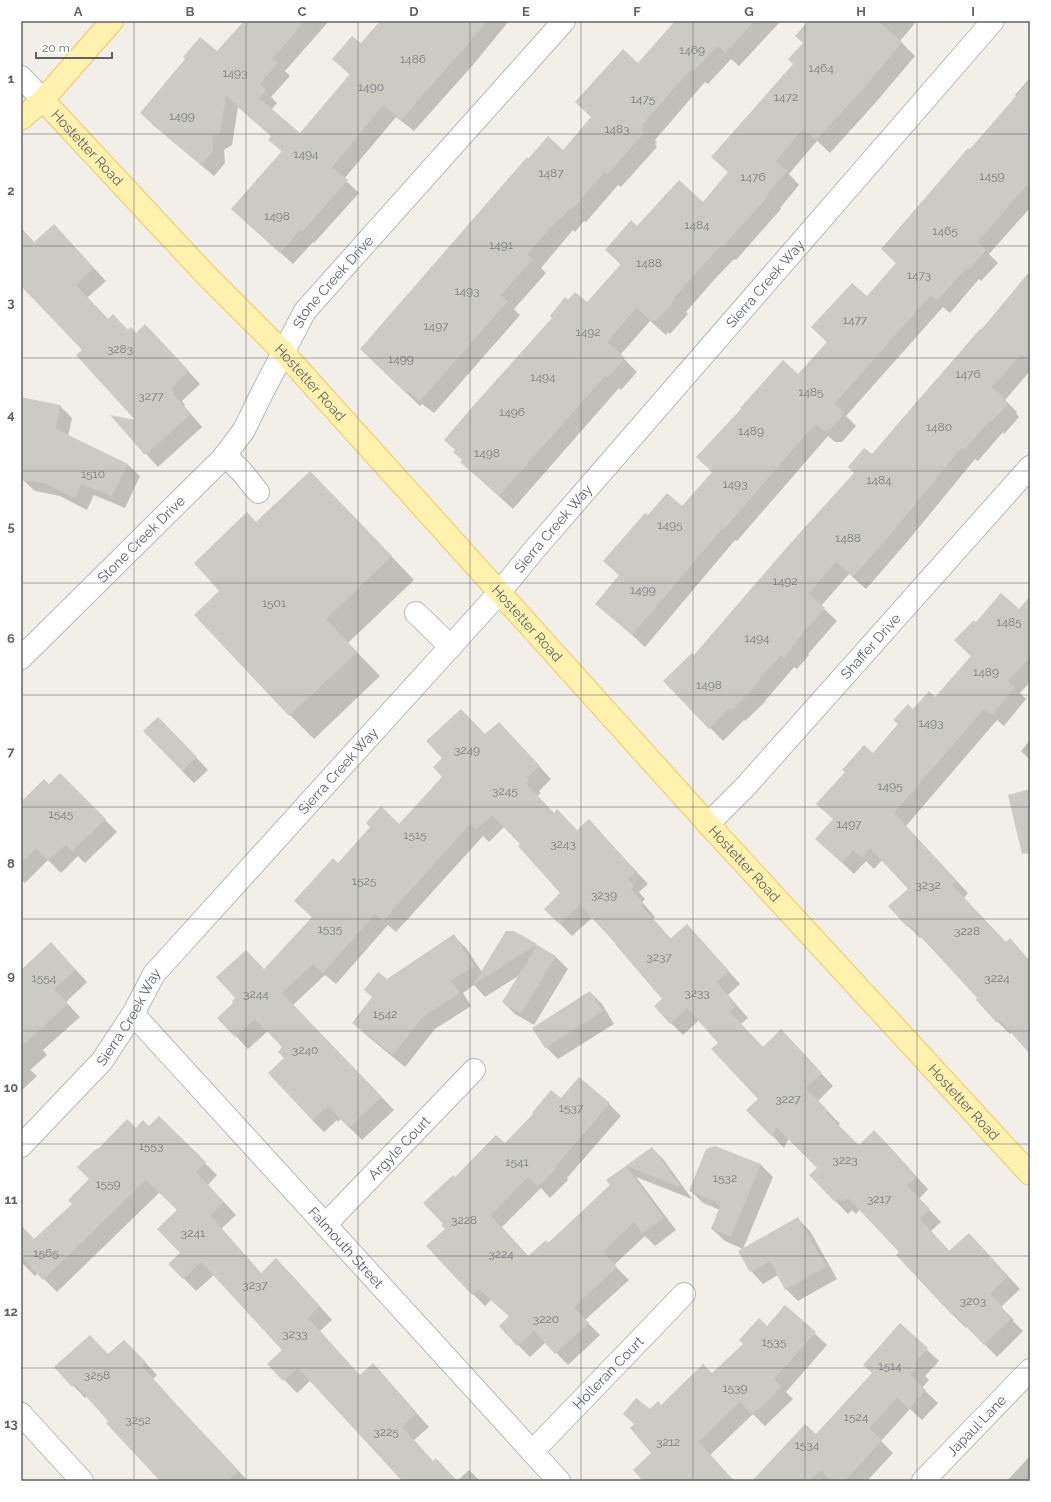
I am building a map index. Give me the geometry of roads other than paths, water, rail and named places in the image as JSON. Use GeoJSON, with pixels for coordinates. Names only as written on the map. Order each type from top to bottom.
{"type":"FeatureCollection","features":[{"type":"Feature","properties":{"kind":"main road"},"geometry":{"type":"LineString","coordinates":[[21,119],[43,100],[112,21]]}},
{"type":"Feature","properties":{"kind":"main road","name":"Hostetter Road"},"geometry":{"type":"LineString","coordinates":[[43,100],[206,275],[283,352],[708,824],[1030,1174]]}},
{"type":"Feature","properties":{"kind":"street","name":"Stone Creek Drive"},"geometry":{"type":"LineString","coordinates":[[21,658],[226,455],[244,430],[305,311],[564,21]]}},
{"type":"Feature","properties":{"kind":"street","name":"Sierra Creek Way"},"geometry":{"type":"LineString","coordinates":[[21,1146],[102,1061],[132,1014],[154,974],[499,593],[534,550],[994,21]]}},
{"type":"Feature","properties":{"kind":"street","name":"Hostetter Road"},"geometry":{"type":"LineString","coordinates":[[21,77],[43,100]]}},
{"type":"Feature","properties":{"kind":"street"},"geometry":{"type":"LineString","coordinates":[[226,455],[258,492]]}},
{"type":"Feature","properties":{"kind":"street","name":"Shaffer Drive"},"geometry":{"type":"LineString","coordinates":[[708,824],[746,786],[1030,467]]}},
{"type":"Feature","properties":{"kind":"street"},"geometry":{"type":"LineString","coordinates":[[416,613],[451,647]]}},
{"type":"Feature","properties":{"kind":"street","name":"Falmouth Street"},"geometry":{"type":"LineString","coordinates":[[132,1014],[559,1481]]}},
{"type":"Feature","properties":{"kind":"street","name":"Argyle Court"},"geometry":{"type":"LineString","coordinates":[[325,1225],[474,1070]]}},
{"type":"Feature","properties":{"kind":"street","name":"Holleran Court"},"geometry":{"type":"LineString","coordinates":[[532,1452],[684,1294]]}},
{"type":"Feature","properties":{"kind":"street","name":"Japaul Lane"},"geometry":{"type":"LineString","coordinates":[[923,1481],[1030,1370]]}},
{"type":"Feature","properties":{"kind":"street"},"geometry":{"type":"LineString","coordinates":[[21,1414],[82,1481]]}}]}
